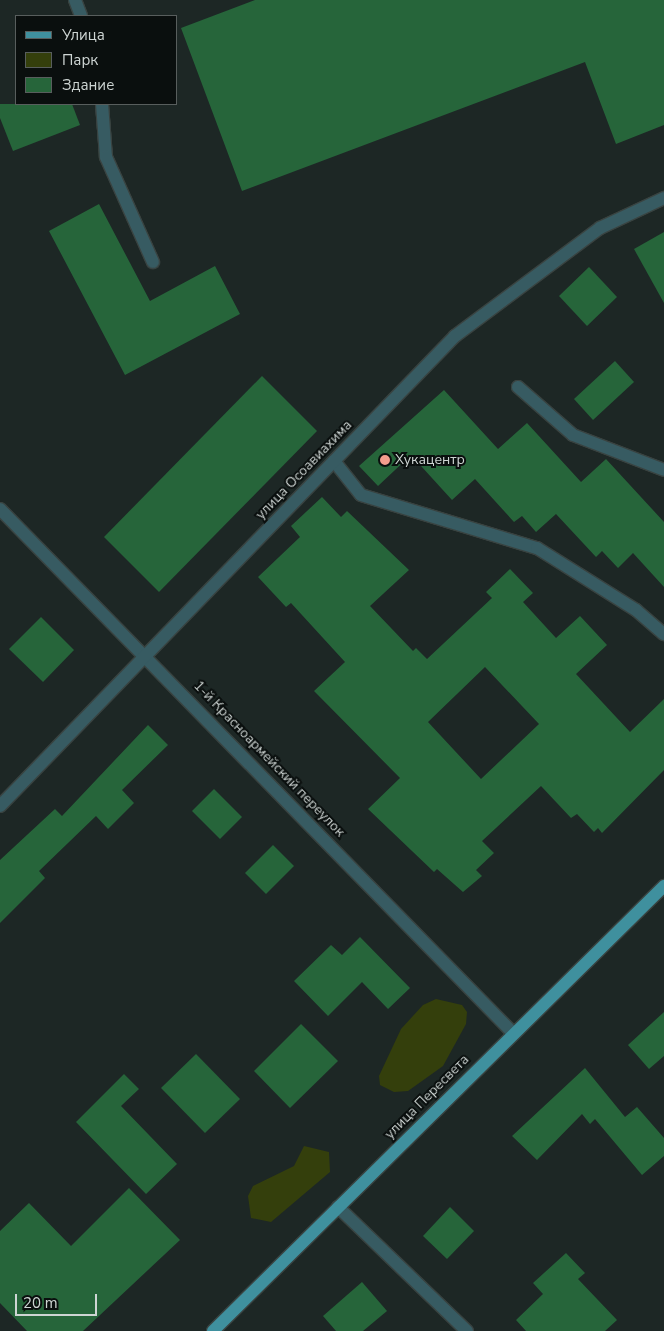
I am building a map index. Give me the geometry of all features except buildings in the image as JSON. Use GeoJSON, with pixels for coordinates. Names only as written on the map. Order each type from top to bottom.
{"type":"FeatureCollection","features":[{"type":"Feature","properties":{"kind":"main road","name":"улица Пересвета"},"geometry":{"type":"LineString","coordinates":[[213,1331],[664,886]]}},
{"type":"Feature","properties":{"kind":"street"},"geometry":{"type":"LineString","coordinates":[[75,0],[81,15]]}},
{"type":"Feature","properties":{"kind":"street"},"geometry":{"type":"LineString","coordinates":[[102,105],[106,158],[153,262]]}},
{"type":"Feature","properties":{"kind":"street","name":"улица Осоавиахима"},"geometry":{"type":"LineString","coordinates":[[0,806],[455,336],[600,228],[664,198]]}},
{"type":"Feature","properties":{"kind":"street"},"geometry":{"type":"LineString","coordinates":[[518,387],[574,435],[664,470]]}},
{"type":"Feature","properties":{"kind":"street"},"geometry":{"type":"LineString","coordinates":[[334,461],[361,495],[537,548],[636,610],[664,634]]}},
{"type":"Feature","properties":{"kind":"street","name":"1-й Красноармейский переулок"},"geometry":{"type":"LineString","coordinates":[[0,509],[146,654],[513,1034]]}},
{"type":"Feature","properties":{"kind":"street"},"geometry":{"type":"LineString","coordinates":[[338,1207],[467,1331]]}},
{"type":"Feature","properties":{"kind":"green space"},"geometry":{"type":"Polygon","coordinates":[[[436,999],[462,1005],[467,1012],[466,1024],[443,1066],[408,1091],[394,1092],[380,1085],[379,1076],[401,1029],[423,1005],[436,999]]]}},
{"type":"Feature","properties":{"kind":"green space"},"geometry":{"type":"Polygon","coordinates":[[[304,1146],[329,1152],[330,1172],[271,1222],[251,1218],[248,1196],[253,1186],[294,1166],[304,1146]]]}},
{"type":"Feature","properties":{"kind":"place","name":"Хукацентр"},"geometry":{"type":"Point","coordinates":[385,460]}}]}
